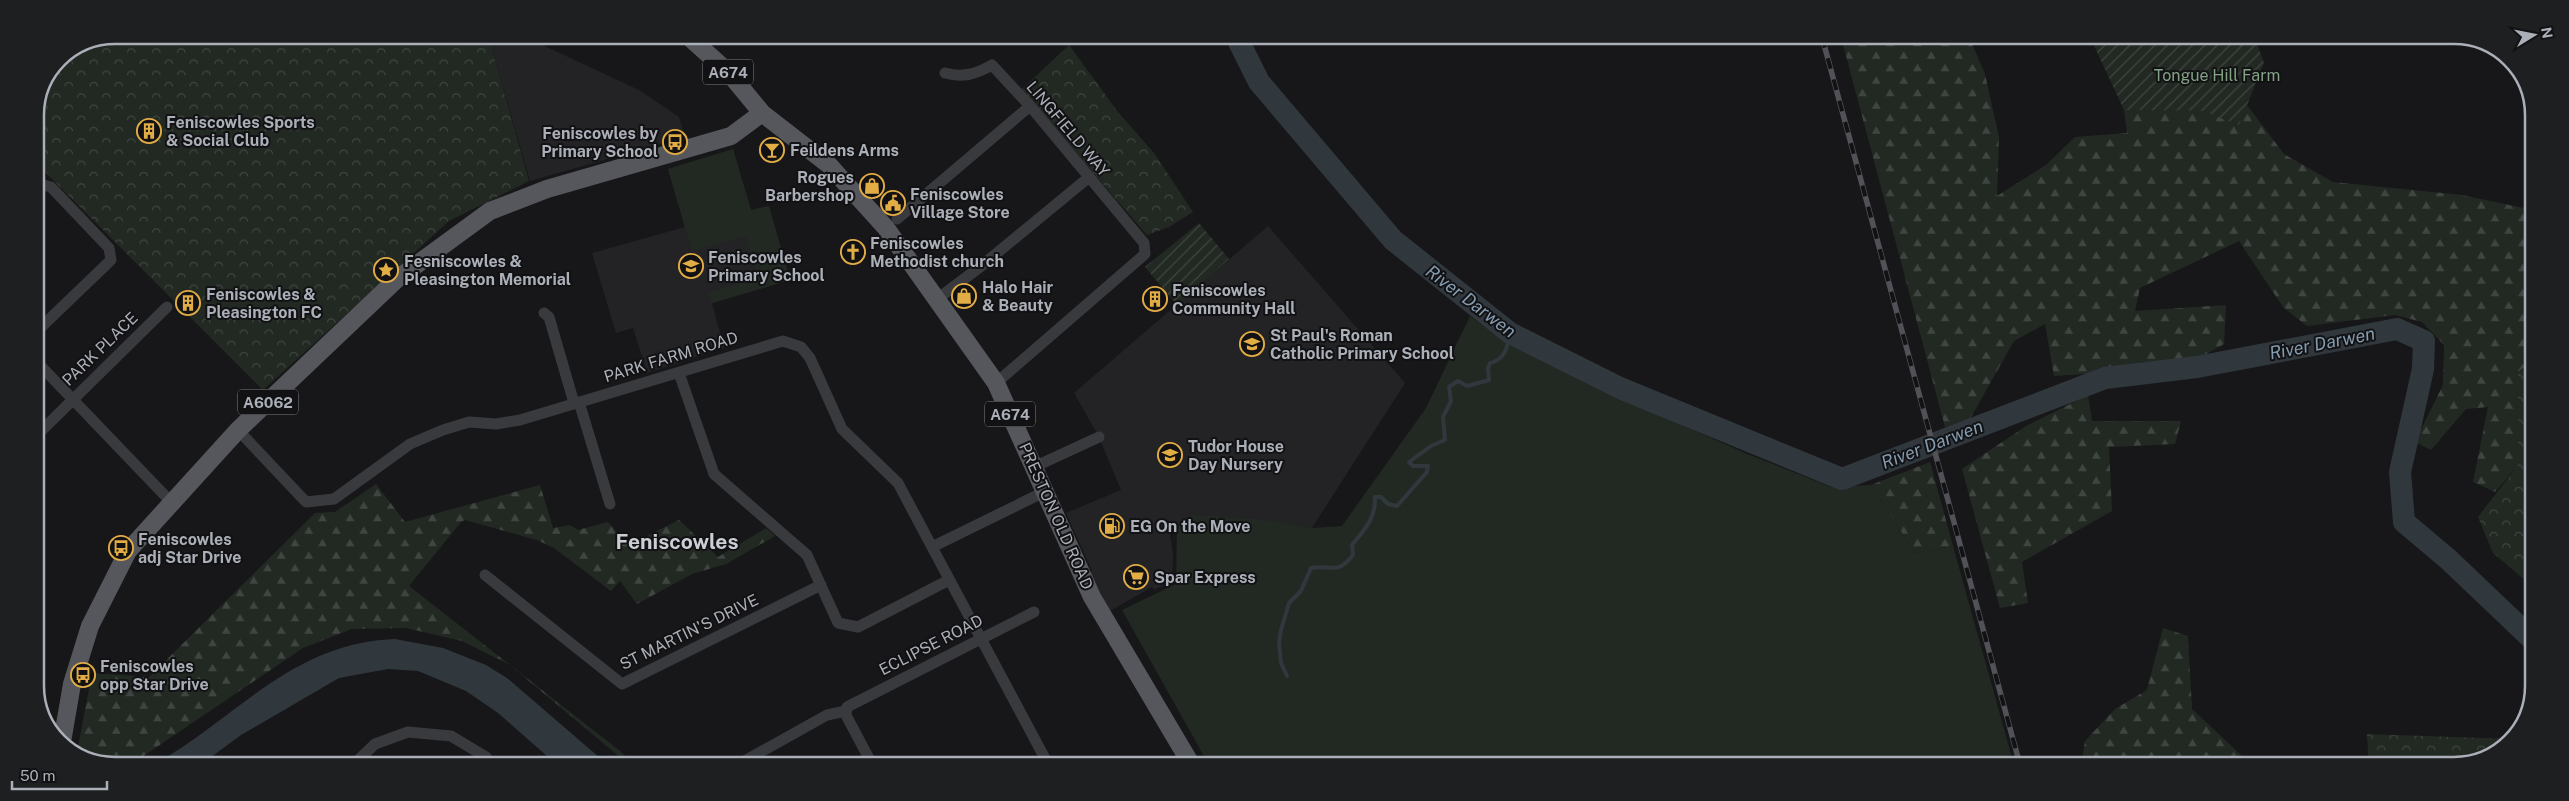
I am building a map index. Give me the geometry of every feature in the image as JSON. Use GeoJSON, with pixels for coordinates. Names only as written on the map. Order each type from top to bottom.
{"type":"FeatureCollection","features":[{"type":"Feature","properties":{"kind":"main road","name":"PRESTON OLD ROAD"},"geometry":{"type":"LineString","coordinates":[[697,44],[729,73],[762,113],[829,165],[886,228],[996,383],[1092,597],[1187,757]]}},
{"type":"Feature","properties":{"kind":"main road","name":"A6062"},"geometry":{"type":"LineString","coordinates":[[63,735],[72,684],[90,626],[128,551],[238,430],[397,280],[490,211],[546,189],[731,136],[762,113]]}},
{"type":"Feature","properties":{"kind":"street","name":"LINGFIELD WAY"},"geometry":{"type":"LineString","coordinates":[[946,73],[957,76],[971,74],[992,65],[1030,106],[1144,243],[1145,254],[996,383]]}},
{"type":"Feature","properties":{"kind":"street"},"geometry":{"type":"LineString","coordinates":[[897,219],[1030,106]]}},
{"type":"Feature","properties":{"kind":"street"},"geometry":{"type":"LineString","coordinates":[[936,300],[980,267],[1088,178]]}},
{"type":"Feature","properties":{"kind":"street"},"geometry":{"type":"LineString","coordinates":[[44,185],[51,187],[109,248],[111,260],[44,324]]}},
{"type":"Feature","properties":{"kind":"street","name":"PARK PLACE"},"geometry":{"type":"LineString","coordinates":[[44,428],[167,307]]}},
{"type":"Feature","properties":{"kind":"street"},"geometry":{"type":"LineString","coordinates":[[544,313],[549,317],[610,504]]}},
{"type":"Feature","properties":{"kind":"street","name":"PARK FARM ROAD"},"geometry":{"type":"LineString","coordinates":[[238,430],[306,502],[334,498],[410,444],[443,430],[469,422],[496,424],[520,420],[783,341],[801,347],[810,358],[842,429],[898,483],[1044,757]]}},
{"type":"Feature","properties":{"kind":"street"},"geometry":{"type":"LineString","coordinates":[[44,369],[172,503]]}},
{"type":"Feature","properties":{"kind":"street"},"geometry":{"type":"LineString","coordinates":[[679,373],[714,474],[808,555],[838,623],[858,627],[949,580]]}},
{"type":"Feature","properties":{"kind":"street"},"geometry":{"type":"LineString","coordinates":[[1034,467],[1099,437]]}},
{"type":"Feature","properties":{"kind":"street"},"geometry":{"type":"LineString","coordinates":[[932,547],[1044,492]]}},
{"type":"Feature","properties":{"kind":"street","name":"ST MARTIN'S DRIVE"},"geometry":{"type":"LineString","coordinates":[[485,575],[622,684],[820,585]]}},
{"type":"Feature","properties":{"kind":"street","name":"ECLIPSE ROAD"},"geometry":{"type":"LineString","coordinates":[[752,757],[827,715],[846,711],[851,704],[1034,612]]}},
{"type":"Feature","properties":{"kind":"street"},"geometry":{"type":"LineString","coordinates":[[846,711],[869,757]]}},
{"type":"Feature","properties":{"kind":"street"},"geometry":{"type":"LineString","coordinates":[[361,757],[375,744],[408,732],[451,736],[486,757]]}},
{"type":"Feature","properties":{"kind":"shaded area"},"geometry":{"type":"Polygon","coordinates":[[[491,44],[540,44],[639,90],[679,117],[685,137],[530,181],[491,44]]]}},
{"type":"Feature","properties":{"kind":"shaded area","name":"Feniscowles Primary School"},"geometry":{"type":"Polygon","coordinates":[[[733,149],[751,210],[769,206],[790,280],[712,303],[724,348],[647,373],[633,328],[616,333],[592,253],[685,227],[668,169],[733,149]]]}},
{"type":"Feature","properties":{"kind":"shaded area","name":"St Paul's Roman Catholic Primary School"},"geometry":{"type":"Polygon","coordinates":[[[1268,226],[1405,383],[1312,528],[1192,515],[1170,535],[1173,554],[1172,581],[1154,590],[1152,587],[1108,612],[1087,575],[1092,571],[1066,513],[1121,490],[1098,435],[1074,393],[1268,226]]]}},
{"type":"Feature","properties":{"kind":"shaded area"},"geometry":{"type":"Polygon","coordinates":[[[395,639],[443,648],[486,665],[507,678],[599,757],[548,757],[498,713],[466,691],[418,671],[388,669],[339,678],[241,735],[211,757],[166,757],[268,685],[296,668],[326,653],[359,644],[395,639]]]}},
{"type":"Feature","properties":{"kind":"green space"},"geometry":{"type":"Polygon","coordinates":[[[115,44],[491,44],[529,181],[449,221],[263,390],[44,171],[45,101],[56,75],[75,56],[88,49],[101,45],[115,44]]]}},
{"type":"Feature","properties":{"kind":"green space"},"geometry":{"type":"Polygon","coordinates":[[[1843,44],[1972,44],[1985,74],[1999,137],[1997,196],[2046,165],[2075,137],[2127,133],[2124,110],[2203,111],[2239,125],[2247,105],[2284,154],[2333,182],[2462,195],[2525,208],[2525,367],[2518,372],[2518,465],[2495,492],[2473,482],[2488,407],[2466,409],[2431,450],[2415,442],[2443,385],[2444,345],[2422,322],[2395,315],[2307,326],[2283,307],[2239,241],[2140,288],[2135,311],[2226,305],[2224,344],[2190,363],[2144,362],[2085,374],[2054,376],[2045,324],[2014,341],[1966,426],[1945,427],[1843,44]]]}},
{"type":"Feature","properties":{"kind":"green space","name":"Tongue Hill Farm"},"geometry":{"type":"Polygon","coordinates":[[[2093,44],[2257,44],[2264,63],[2239,125],[2202,111],[2124,110],[2093,44]]]}},
{"type":"Feature","properties":{"kind":"green space"},"geometry":{"type":"Polygon","coordinates":[[[1069,45],[1118,112],[1154,153],[1193,212],[1169,227],[1147,235],[1021,90],[1069,45]]]}},
{"type":"Feature","properties":{"kind":"green space"},"geometry":{"type":"Polygon","coordinates":[[[733,149],[751,210],[769,206],[790,280],[712,303],[709,293],[758,277],[746,236],[692,251],[668,169],[733,149]]]}},
{"type":"Feature","properties":{"kind":"green space"},"geometry":{"type":"Polygon","coordinates":[[[1199,223],[1229,259],[1177,305],[1145,267],[1199,223]]]}},
{"type":"Feature","properties":{"kind":"green space"},"geometry":{"type":"Polygon","coordinates":[[[1470,316],[1493,333],[1598,388],[1745,453],[1831,487],[1871,485],[1915,553],[1953,546],[2012,757],[1205,757],[1122,610],[1176,584],[1177,528],[1192,515],[1258,519],[1312,528],[1342,526],[1426,408],[1470,316]]]}},
{"type":"Feature","properties":{"kind":"green space"},"geometry":{"type":"Polygon","coordinates":[[[2525,367],[2525,580],[2493,553],[2478,517],[2518,465],[2518,372],[2525,367]]]}},
{"type":"Feature","properties":{"kind":"green space"},"geometry":{"type":"Polygon","coordinates":[[[2088,395],[2092,421],[2181,421],[2175,444],[2109,447],[2112,511],[2022,562],[2028,603],[2000,608],[1962,469],[2026,426],[2088,395]]]}},
{"type":"Feature","properties":{"kind":"green space"},"geometry":{"type":"Polygon","coordinates":[[[1930,462],[1953,546],[1915,553],[1871,485],[1930,462]]]}},
{"type":"Feature","properties":{"kind":"green space"},"geometry":{"type":"Polygon","coordinates":[[[376,484],[405,522],[540,485],[553,528],[570,525],[578,530],[608,522],[628,545],[679,520],[718,557],[766,528],[775,536],[726,564],[692,574],[637,604],[620,581],[611,591],[554,548],[537,540],[465,520],[461,522],[409,586],[620,751],[626,757],[620,757],[510,665],[462,641],[406,628],[352,629],[303,648],[142,757],[106,757],[88,752],[78,747],[92,673],[149,677],[315,513],[335,512],[376,484]]]}},
{"type":"Feature","properties":{"kind":"green space"},"geometry":{"type":"Polygon","coordinates":[[[2163,628],[2188,636],[2192,709],[2242,757],[2082,757],[2085,741],[2115,709],[2147,690],[2163,628]]]}},
{"type":"Feature","properties":{"kind":"green space"},"geometry":{"type":"Polygon","coordinates":[[[2367,734],[2501,739],[2485,750],[2468,756],[2368,757],[2367,734]]]}},
{"type":"Feature","properties":{"kind":"waterway","name":"River Darwen"},"geometry":{"type":"LineString","coordinates":[[1240,44],[1259,82],[1393,240],[1510,333],[1620,388],[1842,479],[2105,378],[2197,367],[2397,329],[2424,341],[2423,369],[2400,472],[2404,522],[2448,559],[2525,632]]}},
{"type":"Feature","properties":{"kind":"waterway"},"geometry":{"type":"LineString","coordinates":[[1287,676],[1281,663],[1279,643],[1281,630],[1289,603],[1301,591],[1311,568],[1334,568],[1347,561],[1353,555],[1352,545],[1372,517],[1375,497],[1381,497],[1388,504],[1397,506],[1427,472],[1428,466],[1413,466],[1409,462],[1431,446],[1445,440],[1443,417],[1451,401],[1449,387],[1458,381],[1467,386],[1489,380],[1488,368],[1490,363],[1499,359],[1505,352],[1510,333]]}},
{"type":"Feature","properties":{"kind":"railway"},"geometry":{"type":"LineString","coordinates":[[1824,44],[2018,757]]}},
{"type":"Feature","properties":{"kind":"place","name":"Feniscowles Sports & Social Club"},"geometry":{"type":"Point","coordinates":[149,131]}},
{"type":"Feature","properties":{"kind":"place","name":"Feniscowles by Primary School"},"geometry":{"type":"Point","coordinates":[675,142]}},
{"type":"Feature","properties":{"kind":"place","name":"Feildens Arms"},"geometry":{"type":"Point","coordinates":[772,150]}},
{"type":"Feature","properties":{"kind":"place","name":"Rogues Barbershop"},"geometry":{"type":"Point","coordinates":[872,186]}},
{"type":"Feature","properties":{"kind":"place","name":"Feniscowles Village Store"},"geometry":{"type":"Point","coordinates":[893,203]}},
{"type":"Feature","properties":{"kind":"place","name":"Feniscowles Methodist church"},"geometry":{"type":"Point","coordinates":[853,252]}},
{"type":"Feature","properties":{"kind":"place","name":"Feniscowles Primary School"},"geometry":{"type":"Point","coordinates":[691,266]}},
{"type":"Feature","properties":{"kind":"place","name":"Fesniscowles & Pleasington Memorial"},"geometry":{"type":"Point","coordinates":[386,270]}},
{"type":"Feature","properties":{"kind":"place","name":"Halo Hair & Beauty"},"geometry":{"type":"Point","coordinates":[964,296]}},
{"type":"Feature","properties":{"kind":"place","name":"Feniscowles Community Hall"},"geometry":{"type":"Point","coordinates":[1155,299]}},
{"type":"Feature","properties":{"kind":"place","name":"Feniscowles & Pleasington FC"},"geometry":{"type":"Point","coordinates":[188,303]}},
{"type":"Feature","properties":{"kind":"place","name":"St Paul's Roman Catholic Primary School"},"geometry":{"type":"Point","coordinates":[1252,344]}},
{"type":"Feature","properties":{"kind":"place","name":"Tudor House Day Nursery"},"geometry":{"type":"Point","coordinates":[1170,455]}},
{"type":"Feature","properties":{"kind":"place","name":"EG On the Move"},"geometry":{"type":"Point","coordinates":[1112,526]}},
{"type":"Feature","properties":{"kind":"place","name":"Feniscowles adj Star Drive"},"geometry":{"type":"Point","coordinates":[121,548]}},
{"type":"Feature","properties":{"kind":"place","name":"Spar Express"},"geometry":{"type":"Point","coordinates":[1136,577]}},
{"type":"Feature","properties":{"kind":"place","name":"Feniscowles opp Star Drive"},"geometry":{"type":"Point","coordinates":[83,675]}},
{"type":"Feature","properties":{"kind":"district","name":"Feniscowles"},"geometry":{"type":"Point","coordinates":[677,541]}}]}
